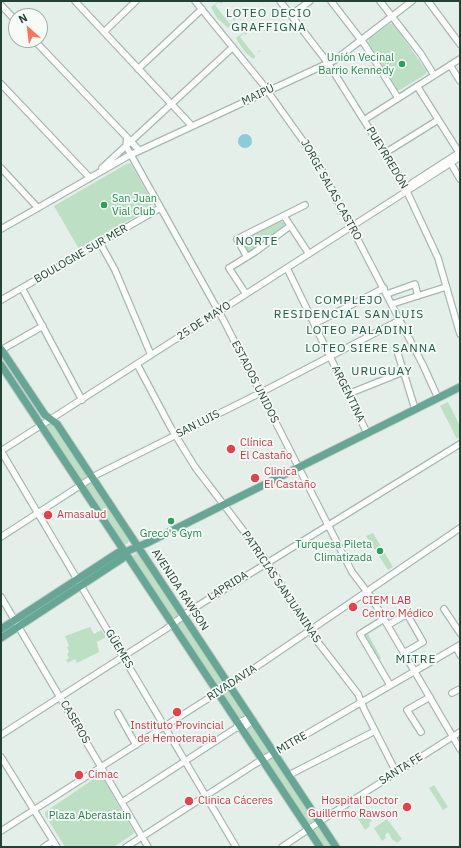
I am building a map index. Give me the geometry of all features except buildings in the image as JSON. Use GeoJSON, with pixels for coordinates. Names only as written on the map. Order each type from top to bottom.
{"type":"FeatureCollection","features":[{"type":"Feature","properties":{"kind":"main road","name":"AVENIDA RAWSON"},"geometry":{"type":"LineString","coordinates":[[1,349],[45,415],[57,424],[336,847]]}},
{"type":"Feature","properties":{"kind":"main road"},"geometry":{"type":"LineString","coordinates":[[1,365],[218,692],[239,727],[263,760],[320,847]]}},
{"type":"Feature","properties":{"kind":"main road"},"geometry":{"type":"LineString","coordinates":[[1,638],[17,623],[79,582],[119,552],[125,552],[138,547],[460,387]]}},
{"type":"Feature","properties":{"kind":"main road"},"geometry":{"type":"LineString","coordinates":[[1,629],[17,623]]}},
{"type":"Feature","properties":{"kind":"street"},"geometry":{"type":"LineString","coordinates":[[75,1],[192,126]]}},
{"type":"Feature","properties":{"kind":"street"},"geometry":{"type":"LineString","coordinates":[[104,32],[136,1]]}},
{"type":"Feature","properties":{"kind":"street","name":"JORGE SALAS CASTRO"},"geometry":{"type":"LineString","coordinates":[[195,1],[268,91],[316,159],[384,288],[438,398]]}},
{"type":"Feature","properties":{"kind":"street","name":"PUEYRREDÓN"},"geometry":{"type":"LineString","coordinates":[[280,1],[328,63],[385,153],[407,191],[438,258],[460,334]]}},
{"type":"Feature","properties":{"kind":"street"},"geometry":{"type":"LineString","coordinates":[[291,15],[310,1]]}},
{"type":"Feature","properties":{"kind":"street"},"geometry":{"type":"LineString","coordinates":[[332,1],[361,40],[398,98]]}},
{"type":"Feature","properties":{"kind":"street"},"geometry":{"type":"LineString","coordinates":[[380,1],[421,54],[434,75]]}},
{"type":"Feature","properties":{"kind":"street","name":"MAIPÚ"},"geometry":{"type":"LineString","coordinates":[[1,229],[131,154],[328,63],[412,1]]}},
{"type":"Feature","properties":{"kind":"street"},"geometry":{"type":"LineString","coordinates":[[428,1],[460,44]]}},
{"type":"Feature","properties":{"kind":"street"},"geometry":{"type":"LineString","coordinates":[[1,5],[8,12]]}},
{"type":"Feature","properties":{"kind":"street"},"geometry":{"type":"LineString","coordinates":[[138,68],[202,9]]}},
{"type":"Feature","properties":{"kind":"street","name":"MAIPÚ"},"geometry":{"type":"LineString","coordinates":[[92,176],[126,146],[129,140],[172,104],[233,47]]}},
{"type":"Feature","properties":{"kind":"street"},"geometry":{"type":"LineString","coordinates":[[42,48],[139,150]]}},
{"type":"Feature","properties":{"kind":"street"},"geometry":{"type":"LineString","coordinates":[[364,120],[460,59]]}},
{"type":"Feature","properties":{"kind":"street"},"geometry":{"type":"LineString","coordinates":[[450,65],[460,81]]}},
{"type":"Feature","properties":{"kind":"street"},"geometry":{"type":"LineString","coordinates":[[1,84],[92,176]]}},
{"type":"Feature","properties":{"kind":"street"},"geometry":{"type":"LineString","coordinates":[[417,86],[460,154]]}},
{"type":"Feature","properties":{"kind":"street"},"geometry":{"type":"LineString","coordinates":[[385,153],[438,120]]}},
{"type":"Feature","properties":{"kind":"street","name":"ESTADOS UNIDOS"},"geometry":{"type":"LineString","coordinates":[[126,146],[218,312],[352,572],[388,625],[460,749]]}},
{"type":"Feature","properties":{"kind":"street","name":"25 DE MAYO"},"geometry":{"type":"LineString","coordinates":[[1,451],[407,191],[412,183],[460,154]]}},
{"type":"Feature","properties":{"kind":"street"},"geometry":{"type":"LineString","coordinates":[[450,161],[460,179]]}},
{"type":"Feature","properties":{"kind":"street"},"geometry":{"type":"LineString","coordinates":[[1,168],[38,208]]}},
{"type":"Feature","properties":{"kind":"street"},"geometry":{"type":"LineString","coordinates":[[247,257],[236,239],[304,205]]}},
{"type":"Feature","properties":{"kind":"street","name":"BOULOGNE SUR MER"},"geometry":{"type":"LineString","coordinates":[[1,300],[160,208]]}},
{"type":"Feature","properties":{"kind":"street"},"geometry":{"type":"LineString","coordinates":[[284,216],[309,254]]}},
{"type":"Feature","properties":{"kind":"street"},"geometry":{"type":"LineString","coordinates":[[246,294],[229,268],[290,226]]}},
{"type":"Feature","properties":{"kind":"street"},"geometry":{"type":"LineString","coordinates":[[100,243],[115,270],[151,355]]}},
{"type":"Feature","properties":{"kind":"street","name":"ARGENTINA"},"geometry":{"type":"LineString","coordinates":[[286,268],[367,433]]}},
{"type":"Feature","properties":{"kind":"street"},"geometry":{"type":"LineString","coordinates":[[387,294],[415,284],[418,296]]}},
{"type":"Feature","properties":{"kind":"street"},"geometry":{"type":"LineString","coordinates":[[392,304],[446,287]]}},
{"type":"Feature","properties":{"kind":"street"},"geometry":{"type":"LineString","coordinates":[[22,288],[82,400]]}},
{"type":"Feature","properties":{"kind":"street"},"geometry":{"type":"LineString","coordinates":[[314,324],[384,288]]}},
{"type":"Feature","properties":{"kind":"street","name":"SAN LUIS"},"geometry":{"type":"LineString","coordinates":[[1,537],[92,478],[400,320]]}},
{"type":"Feature","properties":{"kind":"street"},"geometry":{"type":"LineString","coordinates":[[1,349],[43,326]]}},
{"type":"Feature","properties":{"kind":"street"},"geometry":{"type":"LineString","coordinates":[[398,354],[415,409]]}},
{"type":"Feature","properties":{"kind":"street","name":"PATRICIAS SANJUANINAS"},"geometry":{"type":"LineString","coordinates":[[137,364],[175,435],[195,467],[267,562],[310,630],[358,694],[396,772]]}},
{"type":"Feature","properties":{"kind":"street"},"geometry":{"type":"LineString","coordinates":[[348,394],[403,372]]}},
{"type":"Feature","properties":{"kind":"street","name":"LAPRIDA"},"geometry":{"type":"LineString","coordinates":[[1,735],[123,657],[173,624],[183,615],[460,444]]}},
{"type":"Feature","properties":{"kind":"street","name":"GÜEMES"},"geometry":{"type":"LineString","coordinates":[[1,451],[236,847]]}},
{"type":"Feature","properties":{"kind":"street","name":"RIVADAVIA"},"geometry":{"type":"LineString","coordinates":[[1,831],[229,685],[460,528]]}},
{"type":"Feature","properties":{"kind":"street","name":"CASEROS"},"geometry":{"type":"LineString","coordinates":[[1,597],[148,847]]}},
{"type":"Feature","properties":{"kind":"street"},"geometry":{"type":"LineString","coordinates":[[444,609],[460,633]]}},
{"type":"Feature","properties":{"kind":"street"},"geometry":{"type":"LineString","coordinates":[[388,625],[407,614],[423,642],[404,653]]}},
{"type":"Feature","properties":{"kind":"street"},"geometry":{"type":"LineString","coordinates":[[384,619],[360,634],[390,685]]}},
{"type":"Feature","properties":{"kind":"street"},"geometry":{"type":"LineString","coordinates":[[458,646],[460,655]]}},
{"type":"Feature","properties":{"kind":"street","name":"MITRE"},"geometry":{"type":"LineString","coordinates":[[126,847],[274,753],[458,646]]}},
{"type":"Feature","properties":{"kind":"street"},"geometry":{"type":"LineString","coordinates":[[452,693],[460,689]]}},
{"type":"Feature","properties":{"kind":"street"},"geometry":{"type":"LineString","coordinates":[[421,732],[407,710],[430,697]]}},
{"type":"Feature","properties":{"kind":"street"},"geometry":{"type":"LineString","coordinates":[[118,713],[136,745]]}},
{"type":"Feature","properties":{"kind":"street"},"geometry":{"type":"LineString","coordinates":[[122,802],[251,719]]}},
{"type":"Feature","properties":{"kind":"street"},"geometry":{"type":"LineString","coordinates":[[289,775],[375,731]]}},
{"type":"Feature","properties":{"kind":"street","name":"SANTA FE"},"geometry":{"type":"LineString","coordinates":[[282,847],[460,732]]}},
{"type":"Feature","properties":{"kind":"street"},"geometry":{"type":"LineString","coordinates":[[1,757],[57,847]]}},
{"type":"Feature","properties":{"kind":"street"},"geometry":{"type":"LineString","coordinates":[[44,847],[54,841]]}},
{"type":"Feature","properties":{"kind":"green space"},"geometry":{"type":"Polygon","coordinates":[[[219,1],[223,2],[221,4],[219,2],[215,5],[230,24],[234,21],[233,19],[235,17],[236,19],[228,28],[217,18],[211,7],[219,1]]]}},
{"type":"Feature","properties":{"kind":"green space","name":"Unión Vecinal Barrio Kennedy"},"geometry":{"type":"Polygon","coordinates":[[[389,24],[393,24],[427,71],[426,74],[400,90],[397,90],[368,43],[369,39],[389,24]]]}},
{"type":"Feature","properties":{"kind":"green space"},"geometry":{"type":"Polygon","coordinates":[[[244,32],[248,33],[245,35],[244,33],[240,37],[255,56],[257,54],[253,59],[244,51],[236,38],[244,32]]]}},
{"type":"Feature","properties":{"kind":"green space","name":"San Juan Vial Club"},"geometry":{"type":"Polygon","coordinates":[[[128,163],[131,164],[153,203],[152,207],[79,249],[54,206],[128,163]]]}},
{"type":"Feature","properties":{"kind":"green space"},"geometry":{"type":"Polygon","coordinates":[[[280,221],[285,223],[283,228],[249,253],[247,252],[241,242],[242,239],[280,221]]]}},
{"type":"Feature","properties":{"kind":"green space"},"geometry":{"type":"Polygon","coordinates":[[[2,356],[42,415],[41,417],[39,417],[1,361],[2,356]]]}},
{"type":"Feature","properties":{"kind":"green space"},"geometry":{"type":"Polygon","coordinates":[[[448,402],[460,426],[460,437],[457,439],[440,406],[448,402]]]}},
{"type":"Feature","properties":{"kind":"green space"},"geometry":{"type":"Polygon","coordinates":[[[52,423],[88,477],[81,481],[46,428],[48,424],[52,423]]]}},
{"type":"Feature","properties":{"kind":"green space"},"geometry":{"type":"Polygon","coordinates":[[[91,482],[130,540],[127,544],[123,544],[85,487],[91,482]]]}},
{"type":"Feature","properties":{"kind":"green space","name":"Turquesa Pileta Climatizada"},"geometry":{"type":"Polygon","coordinates":[[[373,533],[393,567],[388,570],[366,536],[373,533]]]}},
{"type":"Feature","properties":{"kind":"green space"},"geometry":{"type":"Polygon","coordinates":[[[138,552],[179,614],[177,617],[172,618],[131,557],[138,552]]]}},
{"type":"Feature","properties":{"kind":"green space"},"geometry":{"type":"Polygon","coordinates":[[[183,622],[224,683],[222,687],[218,687],[177,626],[179,623],[183,622]]]}},
{"type":"Feature","properties":{"kind":"green space"},"geometry":{"type":"Polygon","coordinates":[[[90,627],[94,634],[101,630],[106,637],[97,642],[99,652],[77,663],[75,659],[68,663],[66,660],[69,658],[67,654],[69,652],[67,647],[69,646],[65,636],[90,627]]]}},
{"type":"Feature","properties":{"kind":"green space"},"geometry":{"type":"Polygon","coordinates":[[[367,632],[381,658],[380,659],[376,658],[363,634],[367,632]]]}},
{"type":"Feature","properties":{"kind":"green space"},"geometry":{"type":"Polygon","coordinates":[[[228,690],[245,715],[243,718],[238,718],[222,694],[228,690]]]}},
{"type":"Feature","properties":{"kind":"green space"},"geometry":{"type":"Polygon","coordinates":[[[248,726],[252,726],[269,754],[263,756],[246,730],[248,726]]]}},
{"type":"Feature","properties":{"kind":"green space"},"geometry":{"type":"Polygon","coordinates":[[[273,758],[314,820],[309,825],[267,762],[273,758]]]}},
{"type":"Feature","properties":{"kind":"green space","name":"Plaza Aberastain"},"geometry":{"type":"Polygon","coordinates":[[[98,776],[102,777],[134,832],[114,847],[65,847],[45,815],[45,812],[98,776]]]}},
{"type":"Feature","properties":{"kind":"green space"},"geometry":{"type":"Polygon","coordinates":[[[434,785],[448,807],[443,810],[429,788],[434,785]]]}},
{"type":"Feature","properties":{"kind":"green space"},"geometry":{"type":"Polygon","coordinates":[[[364,812],[372,821],[369,823],[370,826],[365,830],[357,817],[364,812]]]}},
{"type":"Feature","properties":{"kind":"green space"},"geometry":{"type":"Polygon","coordinates":[[[387,819],[402,839],[397,843],[394,840],[393,841],[388,832],[385,835],[386,838],[382,841],[374,828],[387,819]]]}},
{"type":"Feature","properties":{"kind":"green space"},"geometry":{"type":"Polygon","coordinates":[[[318,827],[331,847],[323,847],[313,832],[318,827]]]}},
{"type":"Feature","properties":{"kind":"water"},"geometry":{"type":"Polygon","coordinates":[[[245,134],[250,136],[252,141],[250,146],[245,148],[240,146],[238,141],[240,136],[245,134]]]}},
{"type":"Feature","properties":{"kind":"place","name":"Unión Vecinal Barrio Kennedy"},"geometry":{"type":"Point","coordinates":[402,64]}},
{"type":"Feature","properties":{"kind":"place","name":"San Juan Vial Club"},"geometry":{"type":"Point","coordinates":[104,205]}},
{"type":"Feature","properties":{"kind":"place","name":"Clínica El Castaño"},"geometry":{"type":"Point","coordinates":[231,449]}},
{"type":"Feature","properties":{"kind":"place","name":"Clinica El Castaño"},"geometry":{"type":"Point","coordinates":[255,478]}},
{"type":"Feature","properties":{"kind":"place","name":"Amasalud"},"geometry":{"type":"Point","coordinates":[48,515]}},
{"type":"Feature","properties":{"kind":"place","name":"Greco's Gym"},"geometry":{"type":"Point","coordinates":[171,521]}},
{"type":"Feature","properties":{"kind":"place","name":"Turquesa Pileta Climatizada"},"geometry":{"type":"Point","coordinates":[380,551]}},
{"type":"Feature","properties":{"kind":"place","name":"CIEM LAB Centro Médico"},"geometry":{"type":"Point","coordinates":[353,607]}},
{"type":"Feature","properties":{"kind":"place","name":"Instituto Provincial de Hemoterapia"},"geometry":{"type":"Point","coordinates":[177,712]}},
{"type":"Feature","properties":{"kind":"place","name":"Cimac"},"geometry":{"type":"Point","coordinates":[79,775]}},
{"type":"Feature","properties":{"kind":"place","name":"Clinica Cáceres"},"geometry":{"type":"Point","coordinates":[189,801]}},
{"type":"Feature","properties":{"kind":"place","name":"Hospital Doctor Guillermo Rawson"},"geometry":{"type":"Point","coordinates":[407,807]}},
{"type":"Feature","properties":{"kind":"district","name":"LOTEO DECIO GRAFFIGNA"},"geometry":{"type":"Point","coordinates":[269,21]}},
{"type":"Feature","properties":{"kind":"district","name":"NORTE"},"geometry":{"type":"Point","coordinates":[257,242]}},
{"type":"Feature","properties":{"kind":"district","name":"COMPLEJO RESIDENCIAL SAN LUIS"},"geometry":{"type":"Point","coordinates":[349,308]}},
{"type":"Feature","properties":{"kind":"district","name":"LOTEO PALADINI"},"geometry":{"type":"Point","coordinates":[360,331]}},
{"type":"Feature","properties":{"kind":"district","name":"LOTEO SIERE SANNA"},"geometry":{"type":"Point","coordinates":[371,349]}},
{"type":"Feature","properties":{"kind":"district","name":"URUGUAY"},"geometry":{"type":"Point","coordinates":[382,372]}},
{"type":"Feature","properties":{"kind":"district","name":"MITRE"},"geometry":{"type":"Point","coordinates":[416,660]}}]}
